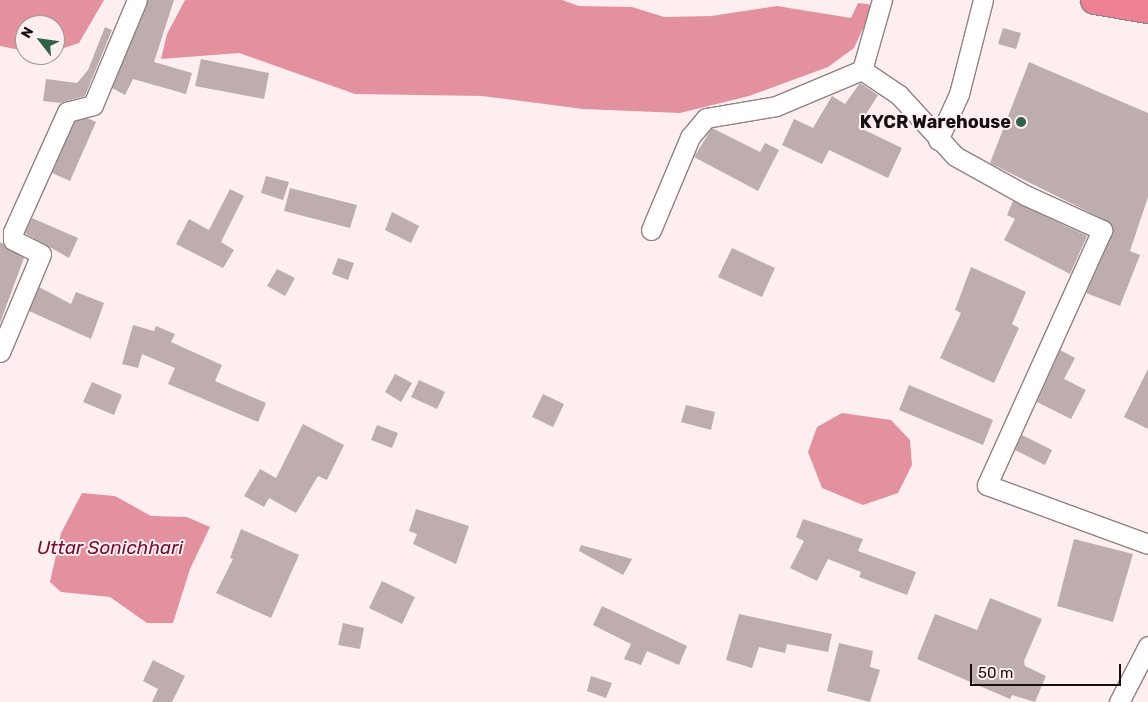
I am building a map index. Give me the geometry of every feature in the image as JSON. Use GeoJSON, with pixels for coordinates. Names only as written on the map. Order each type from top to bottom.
{"type":"FeatureCollection","features":[{"type":"Feature","properties":{"kind":"highway"},"geometry":{"type":"LineString","coordinates":[[1095,0],[1148,9]]}},
{"type":"Feature","properties":{"kind":"street"},"geometry":{"type":"LineString","coordinates":[[0,352],[41,254],[13,240],[13,232],[67,112],[93,105],[136,0]]}},
{"type":"Feature","properties":{"kind":"street"},"geometry":{"type":"LineString","coordinates":[[862,70],[882,0]]}},
{"type":"Feature","properties":{"kind":"street"},"geometry":{"type":"LineString","coordinates":[[938,140],[958,94],[983,0]]}},
{"type":"Feature","properties":{"kind":"street"},"geometry":{"type":"LineString","coordinates":[[862,70],[899,95],[938,140],[955,156],[1025,195],[1102,230],[987,485],[1148,544]]}},
{"type":"Feature","properties":{"kind":"street"},"geometry":{"type":"LineString","coordinates":[[651,230],[690,137],[706,118],[776,106],[862,70]]}},
{"type":"Feature","properties":{"kind":"street"},"geometry":{"type":"LineString","coordinates":[[1119,702],[1148,646]]}},
{"type":"Feature","properties":{"kind":"water"},"geometry":{"type":"Polygon","coordinates":[[[0,0],[104,0],[79,43],[65,48],[65,15],[15,15],[15,49],[0,46],[0,0]]]}},
{"type":"Feature","properties":{"kind":"water"},"geometry":{"type":"Polygon","coordinates":[[[185,0],[562,0],[579,6],[632,7],[664,17],[711,16],[777,6],[851,18],[858,3],[874,5],[854,48],[828,67],[749,96],[680,113],[583,109],[482,96],[355,94],[239,53],[161,59],[167,34],[185,0]]]}},
{"type":"Feature","properties":{"kind":"water"},"geometry":{"type":"Polygon","coordinates":[[[842,413],[891,420],[910,440],[912,465],[898,493],[863,505],[822,488],[808,452],[817,427],[842,413]]]}},
{"type":"Feature","properties":{"kind":"water","name":"Uttar Sonichhari"},"geometry":{"type":"Polygon","coordinates":[[[82,493],[115,496],[151,516],[187,517],[210,527],[190,569],[173,623],[147,623],[110,597],[61,592],[50,582],[61,533],[82,493]]]}},
{"type":"Feature","properties":{"kind":"building"},"geometry":{"type":"Polygon","coordinates":[[[148,0],[174,0],[154,62],[192,73],[186,94],[133,79],[125,95],[112,88],[148,0]]]}},
{"type":"Feature","properties":{"kind":"building"},"geometry":{"type":"Polygon","coordinates":[[[105,27],[112,30],[85,96],[60,103],[43,101],[46,79],[77,83],[88,70],[105,27]]]}},
{"type":"Feature","properties":{"kind":"building"},"geometry":{"type":"Polygon","coordinates":[[[1003,28],[1021,33],[1016,49],[998,44],[1003,28]]]}},
{"type":"Feature","properties":{"kind":"building"},"geometry":{"type":"Polygon","coordinates":[[[201,59],[269,73],[264,99],[195,86],[201,59]]]}},
{"type":"Feature","properties":{"kind":"building"},"geometry":{"type":"Polygon","coordinates":[[[1029,62],[1148,113],[1148,197],[1130,251],[1140,255],[1120,306],[1086,293],[1112,235],[1111,223],[990,163],[1029,62]]]}},
{"type":"Feature","properties":{"kind":"building"},"geometry":{"type":"Polygon","coordinates":[[[860,83],[878,95],[858,127],[902,148],[888,178],[829,150],[822,164],[782,145],[794,119],[813,128],[832,96],[845,104],[860,83]]]}},
{"type":"Feature","properties":{"kind":"building"},"geometry":{"type":"Polygon","coordinates":[[[87,118],[96,122],[70,181],[52,173],[75,121],[87,118]]]}},
{"type":"Feature","properties":{"kind":"building"},"geometry":{"type":"Polygon","coordinates":[[[712,128],[760,152],[765,143],[779,150],[758,191],[694,157],[712,128]]]}},
{"type":"Feature","properties":{"kind":"building"},"geometry":{"type":"Polygon","coordinates":[[[266,176],[289,182],[283,200],[261,193],[266,176]]]}},
{"type":"Feature","properties":{"kind":"building"},"geometry":{"type":"Polygon","coordinates":[[[290,188],[357,205],[350,228],[284,211],[290,188]]]}},
{"type":"Feature","properties":{"kind":"building"},"geometry":{"type":"Polygon","coordinates":[[[230,189],[244,196],[221,242],[234,250],[223,268],[176,244],[189,219],[209,230],[230,189]]]}},
{"type":"Feature","properties":{"kind":"building"},"geometry":{"type":"Polygon","coordinates":[[[1013,201],[1087,236],[1070,274],[1004,240],[1015,219],[1007,215],[1013,201]]]}},
{"type":"Feature","properties":{"kind":"building"},"geometry":{"type":"Polygon","coordinates":[[[392,212],[419,226],[411,243],[385,230],[392,212]]]}},
{"type":"Feature","properties":{"kind":"building"},"geometry":{"type":"Polygon","coordinates":[[[32,218],[78,238],[69,258],[25,233],[32,218]]]}},
{"type":"Feature","properties":{"kind":"building"},"geometry":{"type":"Polygon","coordinates":[[[0,242],[24,258],[0,323],[0,242]]]}},
{"type":"Feature","properties":{"kind":"building"},"geometry":{"type":"Polygon","coordinates":[[[732,248],[775,268],[762,297],[718,277],[732,248]]]}},
{"type":"Feature","properties":{"kind":"building"},"geometry":{"type":"Polygon","coordinates":[[[338,258],[354,263],[348,280],[332,274],[338,258]]]}},
{"type":"Feature","properties":{"kind":"building"},"geometry":{"type":"Polygon","coordinates":[[[971,267],[1026,292],[1012,324],[1019,328],[994,383],[940,358],[961,313],[955,310],[971,267]]]}},
{"type":"Feature","properties":{"kind":"building"},"geometry":{"type":"Polygon","coordinates":[[[277,269],[295,278],[285,296],[267,286],[277,269]]]}},
{"type":"Feature","properties":{"kind":"building"},"geometry":{"type":"Polygon","coordinates":[[[39,287],[71,304],[76,292],[104,303],[91,339],[29,311],[39,287]]]}},
{"type":"Feature","properties":{"kind":"building"},"geometry":{"type":"Polygon","coordinates":[[[133,325],[154,331],[156,326],[175,334],[171,342],[222,365],[215,381],[266,403],[258,422],[168,384],[175,368],[142,354],[138,368],[122,364],[133,325]]]}},
{"type":"Feature","properties":{"kind":"building"},"geometry":{"type":"Polygon","coordinates":[[[1060,350],[1075,358],[1064,379],[1086,390],[1071,419],[1037,402],[1060,350]]]}},
{"type":"Feature","properties":{"kind":"building"},"geometry":{"type":"Polygon","coordinates":[[[1148,369],[1148,429],[1124,417],[1148,369]]]}},
{"type":"Feature","properties":{"kind":"building"},"geometry":{"type":"Polygon","coordinates":[[[395,374],[412,383],[401,402],[385,392],[395,374]]]}},
{"type":"Feature","properties":{"kind":"building"},"geometry":{"type":"Polygon","coordinates":[[[419,380],[445,392],[437,409],[411,397],[419,380]]]}},
{"type":"Feature","properties":{"kind":"building"},"geometry":{"type":"Polygon","coordinates":[[[92,382],[122,395],[114,415],[83,402],[92,382]]]}},
{"type":"Feature","properties":{"kind":"building"},"geometry":{"type":"Polygon","coordinates":[[[909,385],[993,420],[983,445],[899,410],[909,385]]]}},
{"type":"Feature","properties":{"kind":"building"},"geometry":{"type":"Polygon","coordinates":[[[543,394],[564,404],[553,427],[532,417],[543,394]]]}},
{"type":"Feature","properties":{"kind":"building"},"geometry":{"type":"Polygon","coordinates":[[[686,405],[715,412],[711,430],[681,422],[686,405]]]}},
{"type":"Feature","properties":{"kind":"building"},"geometry":{"type":"Polygon","coordinates":[[[303,424],[344,445],[327,480],[318,476],[296,513],[269,498],[264,507],[244,496],[260,469],[276,478],[303,424]]]}},
{"type":"Feature","properties":{"kind":"building"},"geometry":{"type":"Polygon","coordinates":[[[377,425],[398,433],[392,448],[371,440],[377,425]]]}},
{"type":"Feature","properties":{"kind":"building"},"geometry":{"type":"Polygon","coordinates":[[[1022,435],[1052,450],[1045,465],[1015,450],[1022,435]]]}},
{"type":"Feature","properties":{"kind":"building"},"geometry":{"type":"Polygon","coordinates":[[[416,509],[469,526],[456,564],[413,544],[417,534],[409,531],[416,509]]]}},
{"type":"Feature","properties":{"kind":"building"},"geometry":{"type":"Polygon","coordinates":[[[803,519],[863,539],[858,551],[916,572],[907,595],[859,577],[861,572],[828,559],[817,581],[790,568],[804,541],[796,537],[803,519]]]}},
{"type":"Feature","properties":{"kind":"building"},"geometry":{"type":"Polygon","coordinates":[[[241,529],[299,555],[271,618],[216,593],[233,559],[230,558],[241,529]]]}},
{"type":"Feature","properties":{"kind":"building"},"geometry":{"type":"Polygon","coordinates":[[[1074,539],[1133,554],[1113,622],[1057,606],[1074,539]]]}},
{"type":"Feature","properties":{"kind":"building"},"geometry":{"type":"Polygon","coordinates":[[[581,545],[632,559],[623,575],[579,551],[581,545]]]}},
{"type":"Feature","properties":{"kind":"building"},"geometry":{"type":"Polygon","coordinates":[[[382,581],[415,597],[402,624],[369,608],[382,581]]]}},
{"type":"Feature","properties":{"kind":"building"},"geometry":{"type":"Polygon","coordinates":[[[990,598],[1042,619],[1024,661],[1025,666],[1046,676],[1035,702],[1012,695],[1010,699],[917,659],[935,614],[977,630],[990,598]]]}},
{"type":"Feature","properties":{"kind":"building"},"geometry":{"type":"Polygon","coordinates":[[[602,606],[687,646],[679,665],[647,651],[641,665],[624,659],[631,644],[593,625],[602,606]]]}},
{"type":"Feature","properties":{"kind":"building"},"geometry":{"type":"Polygon","coordinates":[[[739,614],[832,634],[828,652],[787,644],[785,653],[759,647],[752,668],[726,660],[739,614]]]}},
{"type":"Feature","properties":{"kind":"building"},"geometry":{"type":"Polygon","coordinates":[[[343,623],[364,628],[360,649],[338,645],[343,623]]]}},
{"type":"Feature","properties":{"kind":"building"},"geometry":{"type":"Polygon","coordinates":[[[839,643],[873,651],[870,667],[880,670],[870,702],[827,691],[839,643]]]}},
{"type":"Feature","properties":{"kind":"building"},"geometry":{"type":"Polygon","coordinates":[[[153,660],[185,676],[172,702],[152,702],[158,689],[143,681],[153,660]]]}},
{"type":"Feature","properties":{"kind":"building"},"geometry":{"type":"Polygon","coordinates":[[[591,676],[612,683],[606,698],[587,691],[591,676]]]}},
{"type":"Feature","properties":{"kind":"place","name":"KYCR Warehouse"},"geometry":{"type":"Point","coordinates":[1021,122]}}]}
